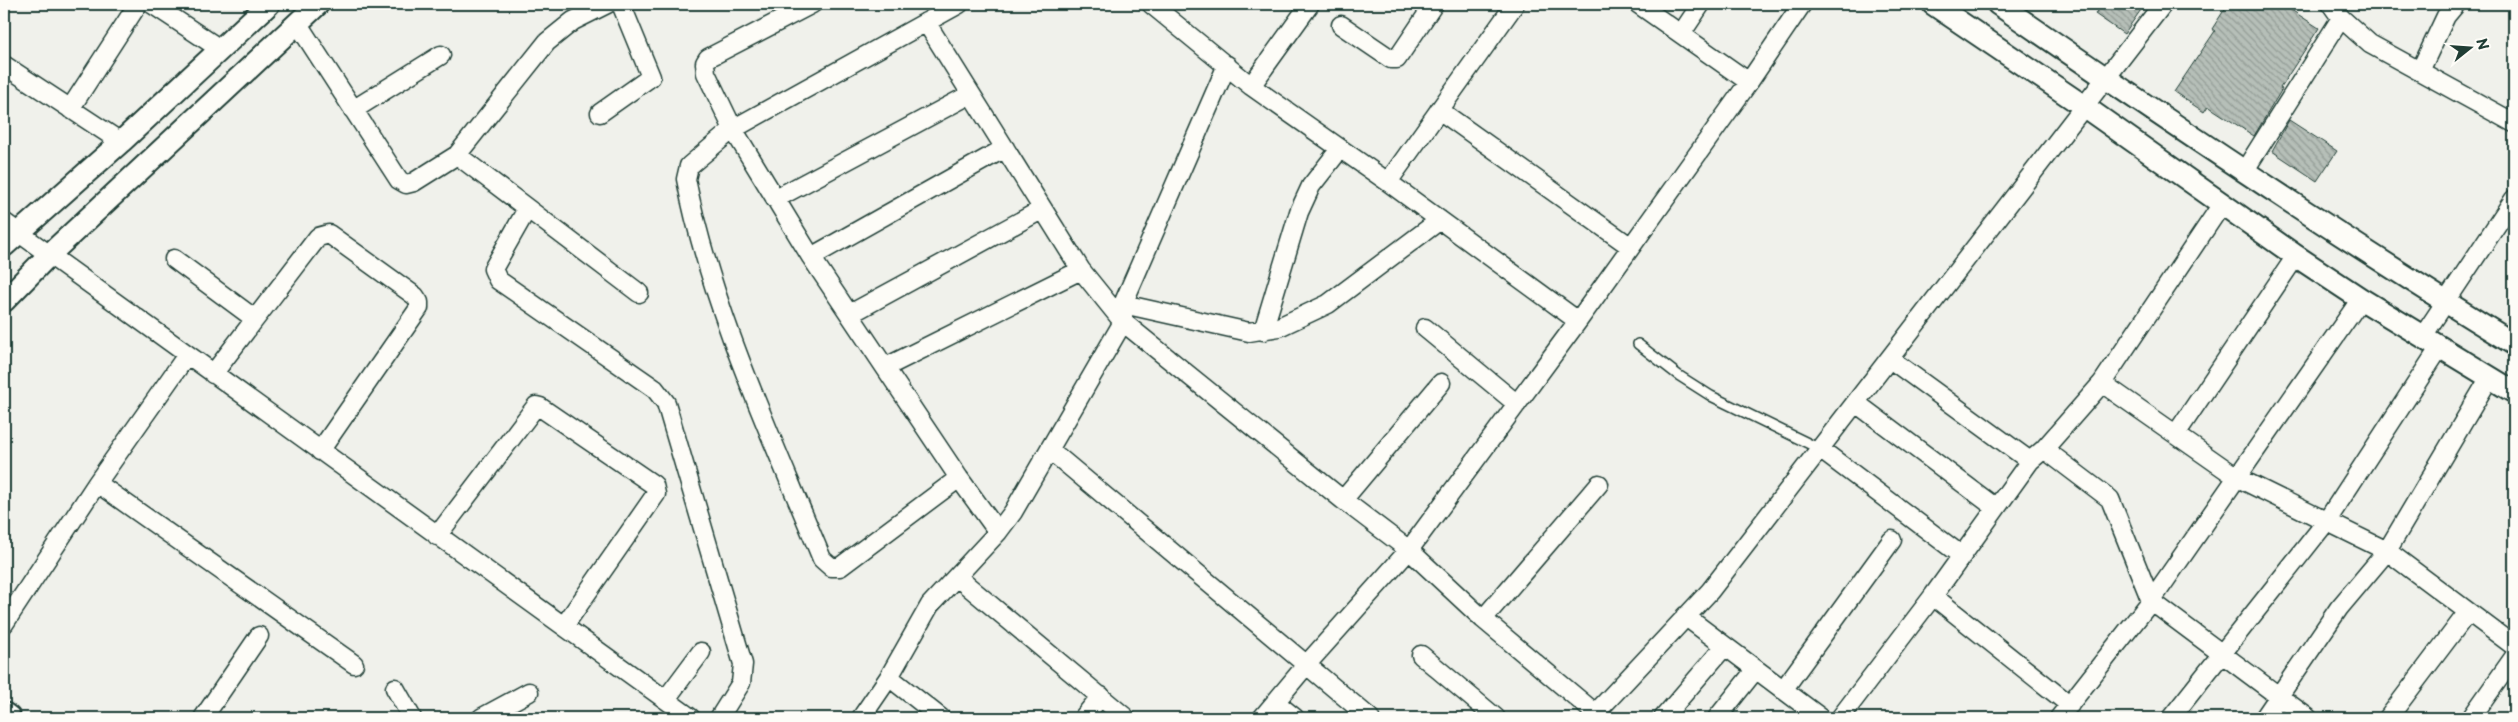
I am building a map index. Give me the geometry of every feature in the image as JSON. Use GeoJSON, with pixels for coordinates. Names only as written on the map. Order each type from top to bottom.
{"type":"FeatureCollection","features":[{"type":"Feature","properties":{"kind":"main road"},"geometry":{"type":"LineString","coordinates":[[4,715],[8,718]]}},
{"type":"Feature","properties":{"kind":"street"},"geometry":{"type":"LineString","coordinates":[[70,109],[138,4]]}},
{"type":"Feature","properties":{"kind":"street"},"geometry":{"type":"LineString","coordinates":[[268,4],[121,142],[8,233],[49,255],[691,718]]}},
{"type":"Feature","properties":{"kind":"street"},"geometry":{"type":"LineString","coordinates":[[4,301],[49,255],[318,4]]}},
{"type":"Feature","properties":{"kind":"street"},"geometry":{"type":"LineString","coordinates":[[298,24],[399,180],[406,184],[414,182],[457,155],[547,42],[573,20],[607,4]]}},
{"type":"Feature","properties":{"kind":"street"},"geometry":{"type":"LineString","coordinates":[[600,113],[651,77],[620,4]]}},
{"type":"Feature","properties":{"kind":"street"},"geometry":{"type":"LineString","coordinates":[[812,4],[708,58],[704,63],[706,73],[734,129],[775,199],[959,478],[998,532]]}},
{"type":"Feature","properties":{"kind":"street"},"geometry":{"type":"LineString","coordinates":[[959,4],[734,129],[689,166],[686,179],[707,270],[752,389],[822,559],[831,567],[840,567],[959,478]]}},
{"type":"Feature","properties":{"kind":"street"},"geometry":{"type":"LineString","coordinates":[[1151,4],[1251,86],[1388,182],[1578,321]]}},
{"type":"Feature","properties":{"kind":"street"},"geometry":{"type":"LineString","coordinates":[[1251,86],[1310,4]]}},
{"type":"Feature","properties":{"kind":"street"},"geometry":{"type":"LineString","coordinates":[[1341,25],[1391,59],[1397,59],[1434,4]]}},
{"type":"Feature","properties":{"kind":"street"},"geometry":{"type":"LineString","coordinates":[[1388,182],[1515,4]]}},
{"type":"Feature","properties":{"kind":"street"},"geometry":{"type":"LineString","coordinates":[[1638,4],[1749,82]]}},
{"type":"Feature","properties":{"kind":"street"},"geometry":{"type":"LineString","coordinates":[[1681,34],[1701,4]]}},
{"type":"Feature","properties":{"kind":"street"},"geometry":{"type":"LineString","coordinates":[[1262,718],[1307,664],[1410,550],[1578,321],[1749,82],[1802,4]]}},
{"type":"Feature","properties":{"kind":"street"},"geometry":{"type":"LineString","coordinates":[[1933,4],[2085,107],[2296,256],[2361,299],[2514,392]]}},
{"type":"Feature","properties":{"kind":"street"},"geometry":{"type":"LineString","coordinates":[[1998,4],[2106,79],[2445,302],[2514,344]]}},
{"type":"Feature","properties":{"kind":"street"},"geometry":{"type":"LineString","coordinates":[[926,22],[1081,270],[1123,313],[1343,500],[1410,550],[1483,619],[1593,716],[1710,591],[2163,4]]}},
{"type":"Feature","properties":{"kind":"street"},"geometry":{"type":"LineString","coordinates":[[2331,4],[2341,18],[2370,44],[2514,123]]}},
{"type":"Feature","properties":{"kind":"street"},"geometry":{"type":"LineString","coordinates":[[2420,71],[2446,16],[2456,4]]}},
{"type":"Feature","properties":{"kind":"street"},"geometry":{"type":"LineString","coordinates":[[160,7],[220,50]]}},
{"type":"Feature","properties":{"kind":"street"},"geometry":{"type":"LineString","coordinates":[[2245,170],[2341,18]]}},
{"type":"Feature","properties":{"kind":"street"},"geometry":{"type":"LineString","coordinates":[[353,110],[441,55]]}},
{"type":"Feature","properties":{"kind":"street"},"geometry":{"type":"LineString","coordinates":[[4,65],[121,142]]}},
{"type":"Feature","properties":{"kind":"street"},"geometry":{"type":"LineString","coordinates":[[861,718],[889,677],[930,604],[998,532],[1050,450],[1123,313],[1227,65]]}},
{"type":"Feature","properties":{"kind":"street"},"geometry":{"type":"LineString","coordinates":[[775,199],[971,94]]}},
{"type":"Feature","properties":{"kind":"street"},"geometry":{"type":"LineString","coordinates":[[1439,110],[1631,247]]}},
{"type":"Feature","properties":{"kind":"street"},"geometry":{"type":"LineString","coordinates":[[812,257],[1004,148]]}},
{"type":"Feature","properties":{"kind":"street"},"geometry":{"type":"LineString","coordinates":[[1263,331],[1299,212],[1311,186],[1340,149]]}},
{"type":"Feature","properties":{"kind":"street"},"geometry":{"type":"LineString","coordinates":[[457,155],[638,293]]}},
{"type":"Feature","properties":{"kind":"street"},"geometry":{"type":"LineString","coordinates":[[2171,718],[2326,522],[2431,342],[2445,302],[2514,199]]}},
{"type":"Feature","properties":{"kind":"street"},"geometry":{"type":"LineString","coordinates":[[1840,718],[1933,596],[2030,461],[2044,449],[2102,383],[2222,204]]}},
{"type":"Feature","properties":{"kind":"street"},"geometry":{"type":"LineString","coordinates":[[527,209],[493,269],[498,280],[655,389],[666,403],[743,664],[741,683],[719,718]]}},
{"type":"Feature","properties":{"kind":"street"},"geometry":{"type":"LineString","coordinates":[[850,314],[1043,209]]}},
{"type":"Feature","properties":{"kind":"street"},"geometry":{"type":"LineString","coordinates":[[1123,313],[1249,332],[1263,331],[1294,321],[1328,304],[1440,220]]}},
{"type":"Feature","properties":{"kind":"street"},"geometry":{"type":"LineString","coordinates":[[213,374],[318,237],[323,234],[329,234],[415,296],[419,302],[419,308],[320,451]]}},
{"type":"Feature","properties":{"kind":"street"},"geometry":{"type":"LineString","coordinates":[[2176,434],[2296,256]]}},
{"type":"Feature","properties":{"kind":"street"},"geometry":{"type":"LineString","coordinates":[[174,258],[255,319]]}},
{"type":"Feature","properties":{"kind":"street"},"geometry":{"type":"LineString","coordinates":[[886,367],[1081,270]]}},
{"type":"Feature","properties":{"kind":"street"},"geometry":{"type":"LineString","coordinates":[[1933,596],[2064,711],[2151,601],[2361,299]]}},
{"type":"Feature","properties":{"kind":"street"},"geometry":{"type":"LineString","coordinates":[[1425,328],[1517,404]]}},
{"type":"Feature","properties":{"kind":"street"},"geometry":{"type":"LineString","coordinates":[[4,624],[97,483],[187,355]]}},
{"type":"Feature","properties":{"kind":"street"},"geometry":{"type":"LineString","coordinates":[[1890,359],[2030,461]]}},
{"type":"Feature","properties":{"kind":"street"},"geometry":{"type":"LineString","coordinates":[[2264,718],[2339,608],[2387,552],[2490,377]]}},
{"type":"Feature","properties":{"kind":"street"},"geometry":{"type":"LineString","coordinates":[[1343,500],[1441,383]]}},
{"type":"Feature","properties":{"kind":"street"},"geometry":{"type":"LineString","coordinates":[[2102,383],[2238,478],[2387,552],[2514,646]]}},
{"type":"Feature","properties":{"kind":"street"},"geometry":{"type":"LineString","coordinates":[[1856,403],[1996,508]]}},
{"type":"Feature","properties":{"kind":"street"},"geometry":{"type":"LineString","coordinates":[[437,536],[536,406],[540,406],[654,485],[656,494],[564,626]]}},
{"type":"Feature","properties":{"kind":"street"},"geometry":{"type":"LineString","coordinates":[[2044,449],[2110,499],[2151,601],[2308,718]]}},
{"type":"Feature","properties":{"kind":"street"},"geometry":{"type":"LineString","coordinates":[[1050,450],[1370,718]]}},
{"type":"Feature","properties":{"kind":"street"},"geometry":{"type":"LineString","coordinates":[[1820,450],[1962,556]]}},
{"type":"Feature","properties":{"kind":"street"},"geometry":{"type":"LineString","coordinates":[[97,483],[354,664]]}},
{"type":"Feature","properties":{"kind":"street"},"geometry":{"type":"LineString","coordinates":[[1483,619],[1599,484]]}},
{"type":"Feature","properties":{"kind":"street"},"geometry":{"type":"LineString","coordinates":[[1783,690],[1892,540]]}},
{"type":"Feature","properties":{"kind":"street"},"geometry":{"type":"LineString","coordinates":[[957,577],[1126,718]]}},
{"type":"Feature","properties":{"kind":"street"},"geometry":{"type":"LineString","coordinates":[[2388,718],[2468,612]]}},
{"type":"Feature","properties":{"kind":"street"},"geometry":{"type":"LineString","coordinates":[[1685,616],[1783,690],[1802,713],[1821,718]]}},
{"type":"Feature","properties":{"kind":"street"},"geometry":{"type":"LineString","coordinates":[[203,718],[259,636]]}},
{"type":"Feature","properties":{"kind":"street"},"geometry":{"type":"LineString","coordinates":[[1663,718],[1725,646]]}},
{"type":"Feature","properties":{"kind":"street"},"geometry":{"type":"LineString","coordinates":[[666,700],[701,652]]}},
{"type":"Feature","properties":{"kind":"street"},"geometry":{"type":"LineString","coordinates":[[1421,655],[1496,718]]}},
{"type":"Feature","properties":{"kind":"street"},"geometry":{"type":"LineString","coordinates":[[2471,718],[2514,657]]}},
{"type":"Feature","properties":{"kind":"street"},"geometry":{"type":"LineString","coordinates":[[1717,718],[1756,669]]}},
{"type":"Feature","properties":{"kind":"street"},"geometry":{"type":"LineString","coordinates":[[889,677],[940,718]]}},
{"type":"Feature","properties":{"kind":"street"},"geometry":{"type":"LineString","coordinates":[[395,688],[412,718]]}},
{"type":"Feature","properties":{"kind":"street"},"geometry":{"type":"LineString","coordinates":[[482,718],[529,692]]}},
{"type":"Feature","properties":{"kind":"street"},"geometry":{"type":"LineString","coordinates":[[1082,718],[1101,696]]}},
{"type":"Feature","properties":{"kind":"street"},"geometry":{"type":"LineString","coordinates":[[1275,702],[1295,718]]}},
{"type":"Feature","properties":{"kind":"lane"},"geometry":{"type":"LineString","coordinates":[[1638,344],[1678,375],[1711,396],[1820,450]]}},
{"type":"Feature","properties":{"kind":"building"},"geometry":{"type":"Polygon","coordinates":[[[2102,4],[2145,4],[2124,34],[2095,14],[2102,4]]]}},
{"type":"Feature","properties":{"kind":"building"},"geometry":{"type":"Polygon","coordinates":[[[2228,4],[2282,4],[2319,28],[2280,88],[2282,89],[2254,136],[2208,106],[2204,112],[2174,92],[2215,31],[2212,29],[2228,4]]]}},
{"type":"Feature","properties":{"kind":"building"},"geometry":{"type":"Polygon","coordinates":[[[2289,120],[2337,151],[2317,181],[2272,151],[2289,120]]]}}]}
